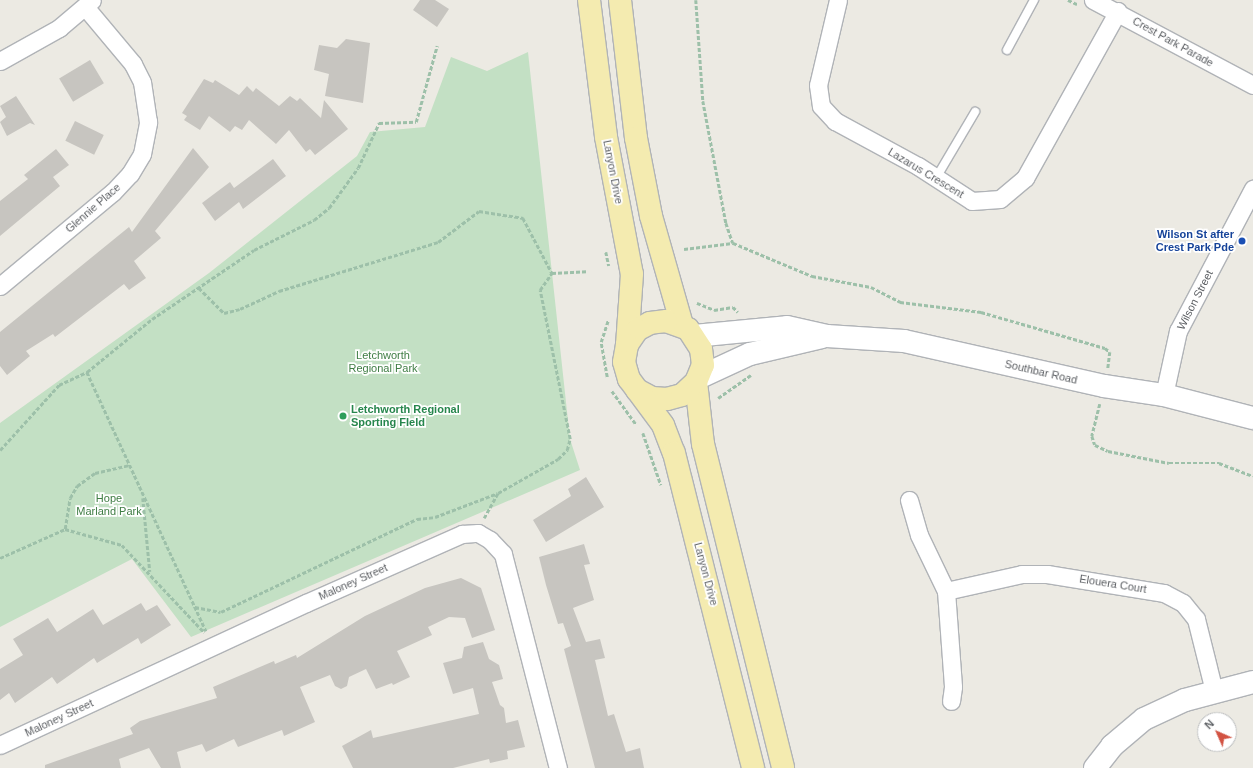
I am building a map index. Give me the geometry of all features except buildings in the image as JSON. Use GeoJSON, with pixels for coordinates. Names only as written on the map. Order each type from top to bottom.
{"type":"FeatureCollection","features":[{"type":"Feature","properties":{"kind":"main road","name":"Lanyon Drive"},"geometry":{"type":"LineString","coordinates":[[589,0],[606,137],[632,274],[627,345]]}},
{"type":"Feature","properties":{"kind":"main road"},"geometry":{"type":"LineString","coordinates":[[620,0],[636,138],[651,216],[688,330],[701,349],[703,365],[697,380],[682,395],[667,399],[652,398],[637,390],[629,379],[624,362],[627,345],[638,330],[650,323],[666,321],[688,330]]}},
{"type":"Feature","properties":{"kind":"main road","name":"Southbar Road"},"geometry":{"type":"LineString","coordinates":[[688,330],[787,327],[827,336],[904,341],[1104,386],[1164,395],[1253,418]]}},
{"type":"Feature","properties":{"kind":"main road","name":"Southbar Road"},"geometry":{"type":"LineString","coordinates":[[697,380],[750,354],[827,336]]}},
{"type":"Feature","properties":{"kind":"main road"},"geometry":{"type":"LineString","coordinates":[[697,380],[703,444],[783,768]]}},
{"type":"Feature","properties":{"kind":"main road","name":"Lanyon Drive"},"geometry":{"type":"LineString","coordinates":[[637,390],[663,425],[674,453],[752,768]]}},
{"type":"Feature","properties":{"kind":"main road"},"geometry":{"type":"LineString","coordinates":[[1096,768],[1112,746],[1144,719],[1214,691],[1253,682]]}},
{"type":"Feature","properties":{"kind":"street","name":"Lazarus Crescent"},"geometry":{"type":"LineString","coordinates":[[838,0],[818,85],[821,106],[835,121],[936,178],[972,201],[1000,199],[1025,178],[1118,11]]}},
{"type":"Feature","properties":{"kind":"street","name":"Crest Park Parade"},"geometry":{"type":"LineString","coordinates":[[1094,0],[1118,11],[1253,85]]}},
{"type":"Feature","properties":{"kind":"street"},"geometry":{"type":"LineString","coordinates":[[0,61],[59,28],[89,4]]}},
{"type":"Feature","properties":{"kind":"street","name":"Glennie Place"},"geometry":{"type":"LineString","coordinates":[[0,286],[113,192],[130,174],[142,154],[148,122],[142,82],[133,64],[89,4]]}},
{"type":"Feature","properties":{"kind":"street","name":"Wilson Street"},"geometry":{"type":"LineString","coordinates":[[1164,395],[1178,331],[1253,189]]}},
{"type":"Feature","properties":{"kind":"street"},"geometry":{"type":"LineString","coordinates":[[909,500],[919,535],[946,591],[953,687],[951,701]]}},
{"type":"Feature","properties":{"kind":"street"},"geometry":{"type":"LineString","coordinates":[[478,533],[490,540],[503,554],[558,768]]}},
{"type":"Feature","properties":{"kind":"street","name":"Maloney Street"},"geometry":{"type":"LineString","coordinates":[[0,745],[306,603],[462,534],[478,533]]}},
{"type":"Feature","properties":{"kind":"street","name":"Elouera Court"},"geometry":{"type":"LineString","coordinates":[[946,591],[1022,574],[1047,574],[1164,593],[1184,603],[1196,619],[1214,691]]}},
{"type":"Feature","properties":{"kind":"lane"},"geometry":{"type":"LineString","coordinates":[[1007,50],[1034,0]]}},
{"type":"Feature","properties":{"kind":"lane"},"geometry":{"type":"LineString","coordinates":[[936,178],[975,112]]}},
{"type":"Feature","properties":{"kind":"path"},"geometry":{"type":"LineString","coordinates":[[684,249],[733,243],[726,223],[703,101],[696,0]]}},
{"type":"Feature","properties":{"kind":"path"},"geometry":{"type":"LineString","coordinates":[[0,450],[59,385],[87,372],[101,357],[254,250],[314,220],[329,208],[358,168],[379,123],[416,122],[437,46]]}},
{"type":"Feature","properties":{"kind":"path"},"geometry":{"type":"LineString","coordinates":[[199,288],[224,313],[229,312],[279,291],[438,242],[479,211],[523,218],[552,273]]}},
{"type":"Feature","properties":{"kind":"path"},"geometry":{"type":"LineString","coordinates":[[552,273],[587,271]]}},
{"type":"Feature","properties":{"kind":"path"},"geometry":{"type":"LineString","coordinates":[[195,607],[221,612],[417,519],[435,517],[498,493],[558,459],[567,450],[570,439],[540,290],[552,273]]}},
{"type":"Feature","properties":{"kind":"path"},"geometry":{"type":"LineString","coordinates":[[0,558],[65,529],[122,546],[150,573],[209,637],[87,372]]}},
{"type":"Feature","properties":{"kind":"path"},"geometry":{"type":"LineString","coordinates":[[65,529],[70,498],[77,486],[95,474],[130,465]]}},
{"type":"Feature","properties":{"kind":"path"},"geometry":{"type":"LineString","coordinates":[[142,492],[150,573]]}},
{"type":"Feature","properties":{"kind":"path"},"geometry":{"type":"LineString","coordinates":[[478,533],[498,493]]}},
{"type":"Feature","properties":{"kind":"green space","name":"Letchworth Regional Park"},"geometry":{"type":"Polygon","coordinates":[[[528,52],[570,439],[580,470],[191,637],[132,559],[0,627],[0,423],[209,273],[357,156],[370,132],[425,127],[451,57],[487,71],[528,52]]]}},
{"type":"Feature","properties":{"kind":"place","name":"Wilson St after Crest Park Pde"},"geometry":{"type":"Point","coordinates":[1242,241]}},
{"type":"Feature","properties":{"kind":"place","name":"Letchworth Regional Sporting FIeld"},"geometry":{"type":"Point","coordinates":[343,416]}},
{"type":"Feature","properties":{"kind":"park label","name":"Hope Marland Park"},"geometry":{"type":"Point","coordinates":[109,505]}}]}
